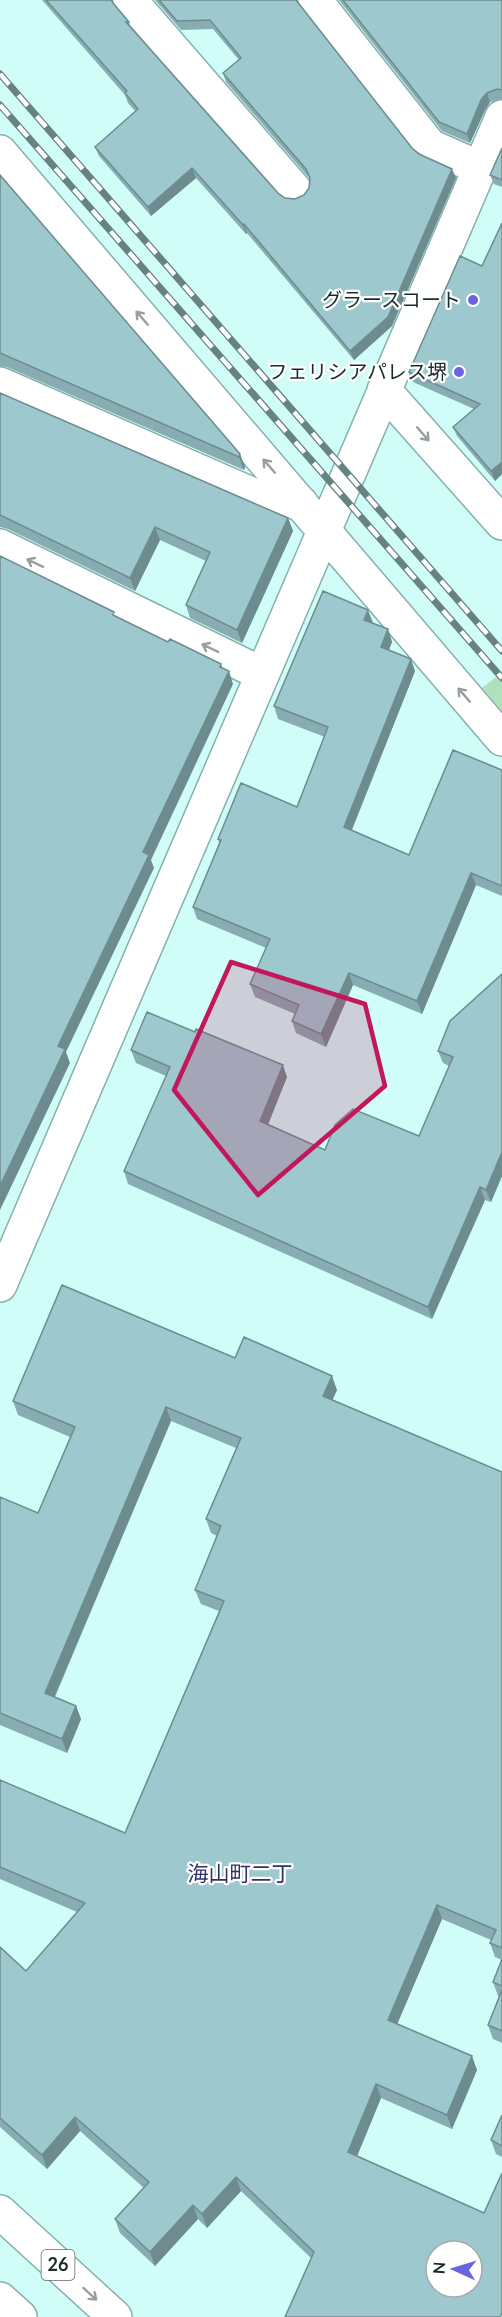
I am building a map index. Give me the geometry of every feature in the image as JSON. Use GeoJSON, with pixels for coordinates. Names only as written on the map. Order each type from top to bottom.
{"type":"FeatureCollection","features":[{"type":"Feature","properties":{"kind":"main road"},"geometry":{"type":"LineString","coordinates":[[130,0],[296,190]]}},
{"type":"Feature","properties":{"kind":"main road"},"geometry":{"type":"LineString","coordinates":[[315,0],[430,146],[480,168]]}},
{"type":"Feature","properties":{"kind":"main road"},"geometry":{"type":"LineString","coordinates":[[0,1285],[502,117]]}},
{"type":"Feature","properties":{"kind":"main road"},"geometry":{"type":"LineString","coordinates":[[0,152],[502,739]]}},
{"type":"Feature","properties":{"kind":"main road"},"geometry":{"type":"LineString","coordinates":[[0,384],[258,497],[301,503]]}},
{"type":"Feature","properties":{"kind":"main road"},"geometry":{"type":"LineString","coordinates":[[384,390],[502,523]]}},
{"type":"Feature","properties":{"kind":"main road"},"geometry":{"type":"LineString","coordinates":[[0,546],[262,674]]}},
{"type":"Feature","properties":{"kind":"main road","name":"26"},"geometry":{"type":"LineString","coordinates":[[0,2212],[115,2317]]}},
{"type":"Feature","properties":{"kind":"main road"},"geometry":{"type":"LineString","coordinates":[[0,2299],[20,2317]]}},
{"type":"Feature","properties":{"kind":"highlighted area"},"geometry":{"type":"Polygon","coordinates":[[[231,962],[365,1004],[385,1086],[258,1195],[174,1090],[231,962]]]}},
{"type":"Feature","properties":{"kind":"green space"},"geometry":{"type":"Polygon","coordinates":[[[502,672],[502,711],[482,688],[502,672]]]}},
{"type":"Feature","properties":{"kind":"building"},"geometry":{"type":"Polygon","coordinates":[[[46,0],[111,0],[129,22],[126,22],[278,193],[285,198],[295,199],[304,195],[309,188],[310,178],[306,169],[223,73],[241,58],[210,20],[177,21],[159,0],[296,0],[412,148],[419,154],[452,169],[388,317],[350,351],[244,224],[192,168],[148,207],[95,147],[138,109],[125,93],[127,91],[46,0]]]}},
{"type":"Feature","properties":{"kind":"building"},"geometry":{"type":"Polygon","coordinates":[[[343,0],[502,0],[502,90],[497,89],[487,93],[481,100],[467,134],[439,122],[343,0]]]}},
{"type":"Feature","properties":{"kind":"building"},"geometry":{"type":"Polygon","coordinates":[[[502,148],[502,180],[490,175],[502,148]]]}},
{"type":"Feature","properties":{"kind":"building"},"geometry":{"type":"Polygon","coordinates":[[[0,175],[240,454],[239,457],[0,353],[0,175]]]}},
{"type":"Feature","properties":{"kind":"building"},"geometry":{"type":"Polygon","coordinates":[[[502,223],[502,462],[491,471],[453,427],[480,404],[409,372],[460,256],[482,266],[502,223]]]}},
{"type":"Feature","properties":{"kind":"building"},"geometry":{"type":"Polygon","coordinates":[[[0,393],[288,518],[237,630],[186,605],[210,552],[155,527],[130,578],[0,515],[0,393]]]}},
{"type":"Feature","properties":{"kind":"building"},"geometry":{"type":"Polygon","coordinates":[[[0,556],[114,612],[113,615],[168,642],[170,639],[221,664],[220,667],[229,671],[143,852],[149,855],[58,1046],[65,1049],[0,1186],[0,556]]]}},
{"type":"Feature","properties":{"kind":"building"},"geometry":{"type":"Polygon","coordinates":[[[323,591],[368,610],[364,620],[388,629],[381,647],[411,659],[344,827],[409,855],[453,750],[502,770],[502,886],[471,873],[417,1001],[349,973],[321,1034],[292,1021],[299,1005],[250,984],[270,939],[193,907],[221,840],[218,839],[241,783],[297,807],[328,727],[274,706],[323,591]]]}},
{"type":"Feature","properties":{"kind":"building"},"geometry":{"type":"Polygon","coordinates":[[[502,974],[502,1152],[486,1190],[480,1187],[428,1307],[124,1171],[170,1067],[131,1050],[147,1012],[195,1032],[196,1029],[283,1065],[260,1121],[325,1150],[335,1125],[353,1109],[419,1136],[453,1057],[438,1051],[450,1021],[502,974]]]}},
{"type":"Feature","properties":{"kind":"building"},"geometry":{"type":"Polygon","coordinates":[[[62,1285],[235,1358],[244,1337],[332,1376],[323,1396],[502,1472],[502,1948],[490,1943],[496,1930],[437,1905],[388,2020],[472,2056],[447,2115],[376,2084],[348,2152],[484,2213],[502,2173],[502,2313],[500,2317],[285,2317],[314,2252],[236,2177],[202,2214],[193,2205],[150,2252],[115,2219],[149,2182],[75,2117],[42,2155],[0,2118],[0,1947],[26,1971],[85,1903],[0,1867],[0,1780],[125,1833],[224,1601],[195,1590],[221,1526],[206,1519],[241,1438],[166,1407],[45,1693],[76,1706],[62,1739],[0,1713],[0,1497],[38,1513],[75,1427],[13,1401],[62,1285]]]}},
{"type":"Feature","properties":{"kind":"building"},"geometry":{"type":"Polygon","coordinates":[[[502,1959],[502,1986],[493,1982],[502,1959]]]}},
{"type":"Feature","properties":{"kind":"building"},"geometry":{"type":"Polygon","coordinates":[[[502,1990],[502,2031],[488,2025],[502,1990]]]}},
{"type":"Feature","properties":{"kind":"building"},"geometry":{"type":"Polygon","coordinates":[[[502,2115],[502,2146],[491,2140],[502,2115]]]}},
{"type":"Feature","properties":{"kind":"railway"},"geometry":{"type":"LineString","coordinates":[[0,74],[502,651]]}},
{"type":"Feature","properties":{"kind":"railway"},"geometry":{"type":"LineString","coordinates":[[0,105],[502,678]]}},
{"type":"Feature","properties":{"kind":"place","name":"グラースコート"},"geometry":{"type":"Point","coordinates":[473,300]}},
{"type":"Feature","properties":{"kind":"place","name":"フェリシアパレス堺"},"geometry":{"type":"Point","coordinates":[459,372]}},
{"type":"Feature","properties":{"kind":"district","name":"海山町二丁"},"geometry":{"type":"Point","coordinates":[240,1874]}}]}
